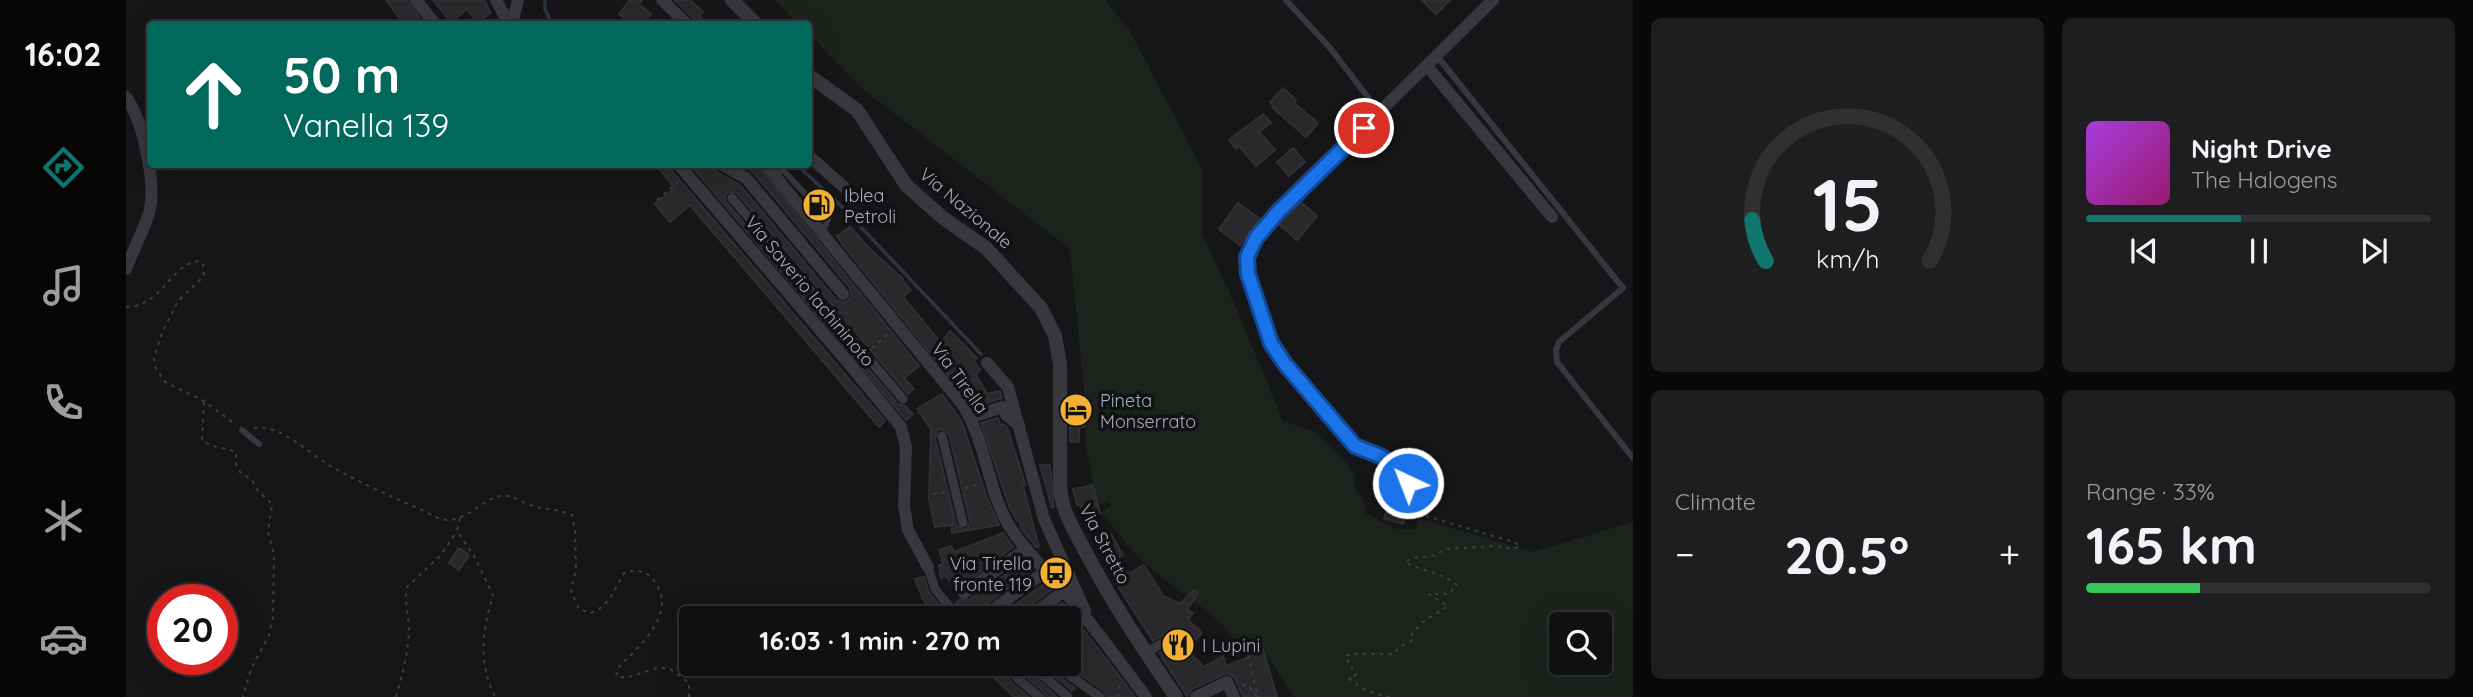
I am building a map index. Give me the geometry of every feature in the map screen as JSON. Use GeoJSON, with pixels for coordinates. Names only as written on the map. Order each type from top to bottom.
{"type":"FeatureCollection","features":[{"type":"Feature","properties":{"kind":"street"},"geometry":{"type":"LineString","coordinates":[[416,0],[433,21]]}},
{"type":"Feature","properties":{"kind":"street"},"geometry":{"type":"LineString","coordinates":[[495,0],[508,21]]}},
{"type":"Feature","properties":{"kind":"street"},"geometry":{"type":"LineString","coordinates":[[511,21],[518,0]]}},
{"type":"Feature","properties":{"kind":"street"},"geometry":{"type":"LineString","coordinates":[[662,0],[684,21]]}},
{"type":"Feature","properties":{"kind":"street"},"geometry":{"type":"LineString","coordinates":[[732,0],[753,21]]}},
{"type":"Feature","properties":{"kind":"street"},"geometry":{"type":"LineString","coordinates":[[1343,431],[1285,364],[1271,343],[1248,274],[1247,257],[1256,238],[1278,212],[1493,0]]}},
{"type":"Feature","properties":{"kind":"street"},"geometry":{"type":"LineString","coordinates":[[1427,66],[1552,216]]}},
{"type":"Feature","properties":{"kind":"street","name":"Via Nazionale"},"geometry":{"type":"LineString","coordinates":[[812,78],[858,110],[906,185],[943,218],[986,248],[1023,286],[1041,308],[1059,349]]}},
{"type":"Feature","properties":{"kind":"street"},"geometry":{"type":"LineString","coordinates":[[126,97],[147,154]]}},
{"type":"Feature","properties":{"kind":"street"},"geometry":{"type":"LineString","coordinates":[[812,159],[855,197]]}},
{"type":"Feature","properties":{"kind":"street"},"geometry":{"type":"LineString","coordinates":[[126,269],[152,201],[148,168]]}},
{"type":"Feature","properties":{"kind":"street"},"geometry":{"type":"LineString","coordinates":[[728,168],[746,178],[843,294]]}},
{"type":"Feature","properties":{"kind":"street"},"geometry":{"type":"LineString","coordinates":[[746,178],[765,168]]}},
{"type":"Feature","properties":{"kind":"street","name":"Via Tirella"},"geometry":{"type":"LineString","coordinates":[[768,168],[971,417],[1000,506],[1009,525],[1026,549],[1085,617],[1146,697]]}},
{"type":"Feature","properties":{"kind":"street","name":"Via Saverio Iachininoto"},"geometry":{"type":"LineString","coordinates":[[682,169],[901,428],[906,446],[904,506],[908,530],[928,567]]}},
{"type":"Feature","properties":{"kind":"street"},"geometry":{"type":"LineString","coordinates":[[732,198],[902,399]]}},
{"type":"Feature","properties":{"kind":"street"},"geometry":{"type":"LineString","coordinates":[[800,241],[819,231]]}},
{"type":"Feature","properties":{"kind":"street","name":"Via Stretto"},"geometry":{"type":"LineString","coordinates":[[1059,349],[1062,400],[1060,497],[1095,571],[1176,697]]}},
{"type":"Feature","properties":{"kind":"street"},"geometry":{"type":"LineString","coordinates":[[987,363],[1008,387],[1044,519],[1085,617],[1081,618]]}},
{"type":"Feature","properties":{"kind":"street"},"geometry":{"type":"LineString","coordinates":[[971,417],[1003,407],[1006,415],[1019,425]]}},
{"type":"Feature","properties":{"kind":"street"},"geometry":{"type":"LineString","coordinates":[[942,436],[963,523]]}},
{"type":"Feature","properties":{"kind":"street"},"geometry":{"type":"LineString","coordinates":[[964,593],[1026,549]]}},
{"type":"Feature","properties":{"kind":"street"},"geometry":{"type":"LineString","coordinates":[[928,567],[935,589],[949,606]]}},
{"type":"Feature","properties":{"kind":"street"},"geometry":{"type":"LineString","coordinates":[[998,606],[1046,571]]}},
{"type":"Feature","properties":{"kind":"street"},"geometry":{"type":"LineString","coordinates":[[1044,606],[1064,591]]}},
{"type":"Feature","properties":{"kind":"street"},"geometry":{"type":"LineString","coordinates":[[1146,653],[1171,638]]}},
{"type":"Feature","properties":{"kind":"street"},"geometry":{"type":"LineString","coordinates":[[1016,676],[1040,697]]}},
{"type":"Feature","properties":{"kind":"street"},"geometry":{"type":"LineString","coordinates":[[1044,676],[1069,697],[1082,685]]}},
{"type":"Feature","properties":{"kind":"street"},"geometry":{"type":"LineString","coordinates":[[1070,676],[1100,697]]}},
{"type":"Feature","properties":{"kind":"street"},"geometry":{"type":"LineString","coordinates":[[1196,697],[1227,682],[1234,697]]}},
{"type":"Feature","properties":{"kind":"lane"},"geometry":{"type":"LineString","coordinates":[[1286,0],[1331,49],[1381,111]]}},
{"type":"Feature","properties":{"kind":"lane"},"geometry":{"type":"LineString","coordinates":[[1437,56],[1623,288],[1559,342],[1556,350],[1557,362],[1633,458]]}},
{"type":"Feature","properties":{"kind":"lane"},"geometry":{"type":"LineString","coordinates":[[242,430],[258,444]]}},
{"type":"Feature","properties":{"kind":"lane"},"geometry":{"type":"LineString","coordinates":[[1343,431],[1355,446],[1380,456],[1403,470],[1409,477],[1403,491]]}},
{"type":"Feature","properties":{"kind":"path"},"geometry":{"type":"LineString","coordinates":[[656,200],[682,169]]}},
{"type":"Feature","properties":{"kind":"path"},"geometry":{"type":"LineString","coordinates":[[126,307],[138,307],[150,301],[189,262],[199,261],[203,264],[204,276],[178,301],[162,333],[154,358],[155,367],[165,382],[204,401],[242,430],[264,426],[277,431],[332,467],[388,497],[442,519],[453,520],[496,496],[507,495],[532,506],[572,515],[576,569],[571,591],[579,609],[590,613],[608,603],[625,572],[639,569],[651,576],[660,588],[662,608],[657,624],[618,668],[616,676],[621,678],[652,670],[669,669],[689,683],[690,696]]}},
{"type":"Feature","properties":{"kind":"path"},"geometry":{"type":"LineString","coordinates":[[865,354],[898,326]]}},
{"type":"Feature","properties":{"kind":"path"},"geometry":{"type":"LineString","coordinates":[[204,401],[202,440],[209,446],[224,447],[236,452],[236,464],[240,472],[253,480],[258,491],[272,504],[268,532],[274,554],[273,617],[268,635],[251,669],[243,697]]}},
{"type":"Feature","properties":{"kind":"path"},"geometry":{"type":"LineString","coordinates":[[1390,697],[1359,688],[1349,677],[1356,675],[1345,656],[1357,653],[1373,656],[1394,654],[1399,647],[1413,640],[1412,634],[1423,622],[1448,606],[1429,594],[1449,594],[1457,585],[1444,575],[1417,569],[1405,562],[1447,549],[1465,550],[1494,546],[1513,549],[1520,546],[1419,514],[1399,502],[1403,491]]}},
{"type":"Feature","properties":{"kind":"path"},"geometry":{"type":"LineString","coordinates":[[396,697],[408,652],[407,587],[441,555],[457,531],[461,517]]}},
{"type":"Feature","properties":{"kind":"path"},"geometry":{"type":"LineString","coordinates":[[457,531],[474,554],[493,595],[482,645],[488,681],[495,697]]}},
{"type":"Feature","properties":{"kind":"path"},"geometry":{"type":"LineString","coordinates":[[1171,638],[1184,630],[1191,639]]}},
{"type":"Feature","properties":{"kind":"path"},"geometry":{"type":"LineString","coordinates":[[1248,655],[1258,697]]}},
{"type":"Feature","properties":{"kind":"shaded area"},"geometry":{"type":"Polygon","coordinates":[[[775,0],[1105,0],[1129,29],[1202,169],[1202,234],[1233,300],[1283,421],[1315,432],[1347,463],[1354,475],[1354,488],[1363,499],[1366,514],[1396,529],[1416,529],[1418,518],[1533,552],[1633,522],[1633,697],[1294,697],[1263,650],[1244,654],[1216,619],[1148,566],[1101,513],[1111,506],[1108,501],[1100,505],[1097,500],[1085,444],[1085,400],[1070,249],[864,90],[812,37],[812,21],[796,21],[775,0]]]}},
{"type":"Feature","properties":{"kind":"building"},"geometry":{"type":"Polygon","coordinates":[[[386,0],[407,0],[422,21],[402,21],[386,0]]]}},
{"type":"Feature","properties":{"kind":"building"},"geometry":{"type":"Polygon","coordinates":[[[433,0],[484,0],[491,13],[476,21],[467,9],[450,21],[433,0]]]}},
{"type":"Feature","properties":{"kind":"building"},"geometry":{"type":"Polygon","coordinates":[[[630,0],[642,0],[639,4],[651,14],[645,21],[628,21],[619,14],[630,0]]]}},
{"type":"Feature","properties":{"kind":"building"},"geometry":{"type":"Polygon","coordinates":[[[675,0],[690,0],[703,12],[699,16],[705,21],[694,21],[675,0]]]}},
{"type":"Feature","properties":{"kind":"building"},"geometry":{"type":"Polygon","coordinates":[[[1422,0],[1450,0],[1436,14],[1422,0]]]}},
{"type":"Feature","properties":{"kind":"building"},"geometry":{"type":"Polygon","coordinates":[[[1283,88],[1296,100],[1294,103],[1318,123],[1306,137],[1272,107],[1274,106],[1270,102],[1283,88]]]}},
{"type":"Feature","properties":{"kind":"building"},"geometry":{"type":"Polygon","coordinates":[[[1263,114],[1271,123],[1259,132],[1275,150],[1256,166],[1239,146],[1236,149],[1229,140],[1263,114]]]}},
{"type":"Feature","properties":{"kind":"building"},"geometry":{"type":"Polygon","coordinates":[[[1293,148],[1305,162],[1289,176],[1277,162],[1293,148]]]}},
{"type":"Feature","properties":{"kind":"building"},"geometry":{"type":"Polygon","coordinates":[[[658,168],[670,168],[885,421],[879,427],[690,205],[670,222],[655,204],[675,188],[658,168]]]}},
{"type":"Feature","properties":{"kind":"building"},"geometry":{"type":"Polygon","coordinates":[[[693,168],[714,168],[740,185],[836,300],[848,301],[851,296],[850,288],[753,172],[746,168],[759,168],[919,366],[904,378],[914,389],[908,394],[737,193],[728,192],[725,196],[726,202],[898,404],[905,406],[913,414],[906,420],[693,168]]]}},
{"type":"Feature","properties":{"kind":"building"},"geometry":{"type":"Polygon","coordinates":[[[1301,202],[1317,216],[1297,240],[1280,225],[1301,202]]]}},
{"type":"Feature","properties":{"kind":"building"},"geometry":{"type":"Polygon","coordinates":[[[1238,203],[1260,219],[1240,245],[1219,229],[1238,203]]]}},
{"type":"Feature","properties":{"kind":"building"},"geometry":{"type":"Polygon","coordinates":[[[850,227],[903,279],[911,290],[903,297],[941,343],[950,331],[977,358],[974,361],[980,370],[976,375],[987,394],[1000,391],[1002,398],[974,407],[842,244],[837,236],[850,227]]]}},
{"type":"Feature","properties":{"kind":"building"},"geometry":{"type":"Polygon","coordinates":[[[942,394],[962,422],[987,498],[999,525],[952,533],[952,525],[935,527],[929,499],[931,429],[917,409],[942,394]],[[941,429],[937,431],[935,438],[956,525],[964,530],[968,528],[970,521],[949,434],[941,429]]]}},
{"type":"Feature","properties":{"kind":"building"},"geometry":{"type":"Polygon","coordinates":[[[1070,400],[1085,400],[1084,427],[1079,427],[1079,442],[1070,442],[1070,400]]]}},
{"type":"Feature","properties":{"kind":"building"},"geometry":{"type":"Polygon","coordinates":[[[998,418],[1000,425],[1007,427],[1026,485],[1023,486],[1039,547],[1037,548],[1021,528],[1020,521],[1017,521],[1009,506],[981,423],[998,418]]]}},
{"type":"Feature","properties":{"kind":"building"},"geometry":{"type":"Polygon","coordinates":[[[1040,465],[1050,465],[1052,508],[1040,465]]]}},
{"type":"Feature","properties":{"kind":"building"},"geometry":{"type":"Polygon","coordinates":[[[1093,485],[1100,513],[1089,520],[1079,504],[1077,505],[1073,489],[1093,485]]]}},
{"type":"Feature","properties":{"kind":"building"},"geometry":{"type":"Polygon","coordinates":[[[1390,503],[1407,511],[1403,524],[1384,518],[1390,503]]]}},
{"type":"Feature","properties":{"kind":"building"},"geometry":{"type":"Polygon","coordinates":[[[1003,533],[1013,547],[956,590],[946,576],[941,578],[939,565],[943,564],[939,550],[951,546],[954,552],[1003,533]]]}},
{"type":"Feature","properties":{"kind":"building"},"geometry":{"type":"Polygon","coordinates":[[[1111,534],[1123,555],[1118,558],[1128,574],[1144,565],[1163,596],[1180,604],[1194,590],[1198,594],[1187,609],[1193,613],[1188,620],[1202,633],[1186,649],[1204,667],[1223,656],[1226,666],[1250,657],[1249,653],[1263,649],[1277,697],[1243,697],[1235,678],[1227,673],[1192,689],[1187,696],[1159,653],[1175,644],[1177,635],[1170,631],[1153,641],[1119,588],[1096,542],[1111,534]]]}},
{"type":"Feature","properties":{"kind":"building"},"geometry":{"type":"Polygon","coordinates":[[[459,548],[469,555],[459,570],[449,563],[459,548]]]}},
{"type":"Feature","properties":{"kind":"building"},"geometry":{"type":"Polygon","coordinates":[[[1025,561],[1033,570],[984,606],[958,606],[956,603],[969,600],[1025,561]]]}},
{"type":"Feature","properties":{"kind":"building"},"geometry":{"type":"Polygon","coordinates":[[[924,577],[929,593],[940,606],[928,606],[915,579],[924,577]]]}},
{"type":"Feature","properties":{"kind":"building"},"geometry":{"type":"Polygon","coordinates":[[[1045,583],[1051,590],[1030,606],[1013,606],[1045,583]]]}},
{"type":"Feature","properties":{"kind":"building"},"geometry":{"type":"Polygon","coordinates":[[[1081,626],[1135,697],[1107,697],[1104,691],[1081,675],[1081,626]]]}},
{"type":"Feature","properties":{"kind":"building"},"geometry":{"type":"Polygon","coordinates":[[[992,676],[1007,676],[1029,697],[1014,697],[992,676]]]}},
{"type":"Feature","properties":{"kind":"building"},"geometry":{"type":"Polygon","coordinates":[[[1025,676],[1034,676],[1057,697],[1047,697],[1025,676]]]}},
{"type":"Feature","properties":{"kind":"building"},"geometry":{"type":"Polygon","coordinates":[[[1054,676],[1075,688],[1072,691],[1054,676]]]}},
{"type":"Feature","properties":{"kind":"waterway"},"geometry":{"type":"LineString","coordinates":[[545,0],[545,9],[551,21]]}},
{"type":"Feature","properties":{"kind":"waterway"},"geometry":{"type":"LineString","coordinates":[[800,168],[839,204],[981,354]]}},
{"type":"Feature","properties":{"kind":"place","name":"Iblea Petroli"},"geometry":{"type":"Point","coordinates":[819,205]}},
{"type":"Feature","properties":{"kind":"place","name":"Pineta Monserrato"},"geometry":{"type":"Point","coordinates":[1076,410]}},
{"type":"Feature","properties":{"kind":"place","name":"Via Tirella fronte 119"},"geometry":{"type":"Point","coordinates":[1056,573]}},
{"type":"Feature","properties":{"kind":"place","name":"I Lupini"},"geometry":{"type":"Point","coordinates":[1178,645]}},
{"type":"Feature","properties":{"kind":"route"},"geometry":{"type":"LineString","coordinates":[[1364,128],[1278,212],[1256,238],[1247,257],[1248,274],[1271,343],[1285,364],[1355,446],[1380,456],[1403,470],[1409,477],[1408,483]]}}]}
